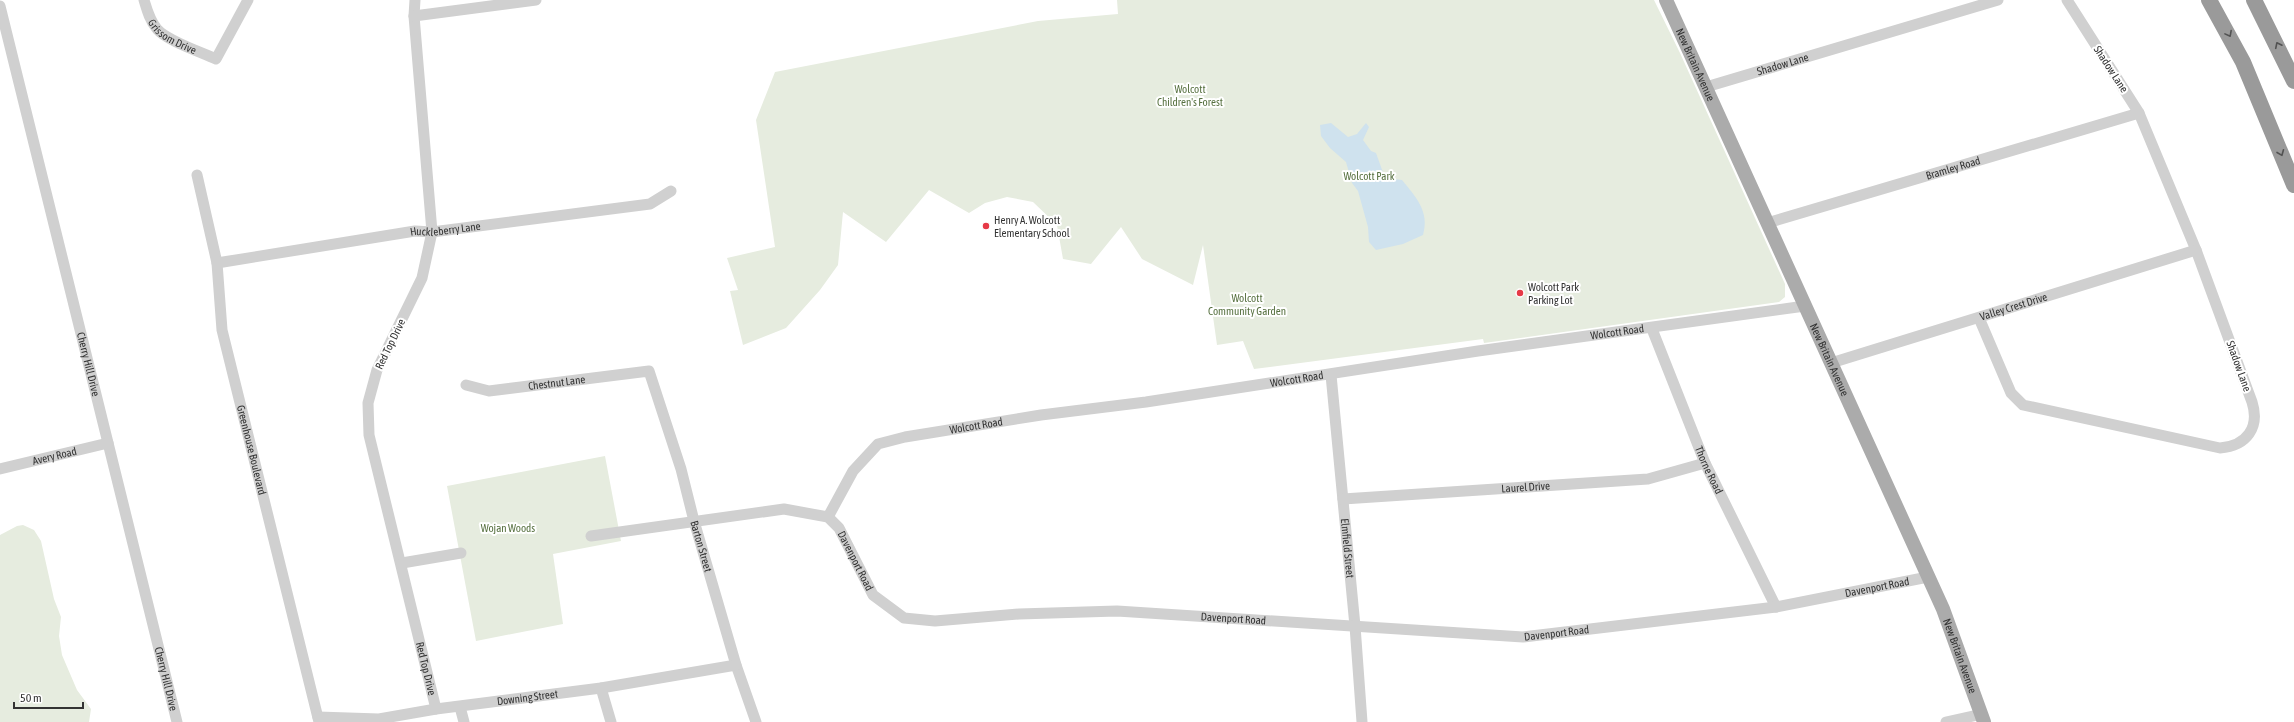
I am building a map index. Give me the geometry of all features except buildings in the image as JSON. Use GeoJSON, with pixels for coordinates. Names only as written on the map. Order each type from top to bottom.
{"type":"FeatureCollection","features":[{"type":"Feature","properties":{"kind":"highway"},"geometry":{"type":"LineString","coordinates":[[2210,0],[2243,62],[2294,185]]}},
{"type":"Feature","properties":{"kind":"highway"},"geometry":{"type":"LineString","coordinates":[[2254,0],[2294,81]]}},
{"type":"Feature","properties":{"kind":"main road","name":"New Britain Avenue"},"geometry":{"type":"LineString","coordinates":[[1666,0],[1944,612],[1983,718]]}},
{"type":"Feature","properties":{"kind":"street","name":"Grissom Drive"},"geometry":{"type":"LineString","coordinates":[[144,0],[147,12],[157,30],[216,59],[248,0]]}},
{"type":"Feature","properties":{"kind":"street","name":"Red Top Drive"},"geometry":{"type":"LineString","coordinates":[[415,0],[414,16],[432,232],[422,278],[377,370],[368,403],[369,435],[402,563],[436,709]]}},
{"type":"Feature","properties":{"kind":"street"},"geometry":{"type":"LineString","coordinates":[[414,16],[536,0]]}},
{"type":"Feature","properties":{"kind":"street","name":"Shadow Lane"},"geometry":{"type":"LineString","coordinates":[[1706,87],[1998,0]]}},
{"type":"Feature","properties":{"kind":"street","name":"Shadow Lane"},"geometry":{"type":"LineString","coordinates":[[1978,318],[2011,393],[2023,405],[2211,447],[2233,446],[2244,439],[2255,422],[2254,409],[2196,250],[2139,113],[2067,0]]}},
{"type":"Feature","properties":{"kind":"street","name":"Cherry Hill Drive"},"geometry":{"type":"LineString","coordinates":[[0,6],[177,722]]}},
{"type":"Feature","properties":{"kind":"street","name":"Bramley Road"},"geometry":{"type":"LineString","coordinates":[[1767,223],[2139,113]]}},
{"type":"Feature","properties":{"kind":"street","name":"Greenhouse Boulevard"},"geometry":{"type":"LineString","coordinates":[[196,175],[217,263],[222,330],[319,720]]}},
{"type":"Feature","properties":{"kind":"street","name":"Huckleberry Lane"},"geometry":{"type":"LineString","coordinates":[[217,263],[415,232],[432,232],[650,204],[671,191]]}},
{"type":"Feature","properties":{"kind":"street","name":"Valley Crest Drive"},"geometry":{"type":"LineString","coordinates":[[1831,362],[2196,250]]}},
{"type":"Feature","properties":{"kind":"street","name":"Wolcott Road"},"geometry":{"type":"LineString","coordinates":[[828,517],[853,471],[878,444],[905,436],[1041,415],[1332,375],[1478,351],[1652,329],[1805,306]]}},
{"type":"Feature","properties":{"kind":"street","name":"Thorne Road"},"geometry":{"type":"LineString","coordinates":[[1652,329],[1705,463],[1776,607]]}},
{"type":"Feature","properties":{"kind":"street","name":"Chestnut Lane"},"geometry":{"type":"LineString","coordinates":[[466,385],[488,390],[649,371]]}},
{"type":"Feature","properties":{"kind":"street","name":"Barton Street"},"geometry":{"type":"LineString","coordinates":[[649,371],[681,469],[694,521],[736,665],[756,722]]}},
{"type":"Feature","properties":{"kind":"street","name":"Elmfield Street"},"geometry":{"type":"LineString","coordinates":[[1332,375],[1355,626],[1362,722]]}},
{"type":"Feature","properties":{"kind":"street","name":"Avery Road"},"geometry":{"type":"LineString","coordinates":[[0,469],[108,443]]}},
{"type":"Feature","properties":{"kind":"street","name":"Laurel Drive"},"geometry":{"type":"LineString","coordinates":[[1343,499],[1648,479],[1705,463]]}},
{"type":"Feature","properties":{"kind":"street"},"geometry":{"type":"LineString","coordinates":[[591,536],[784,509],[828,517]]}},
{"type":"Feature","properties":{"kind":"street","name":"Davenport Road"},"geometry":{"type":"LineString","coordinates":[[828,517],[839,528],[873,595],[904,618],[935,621],[1019,614],[1117,611],[1523,637],[1776,607],[1928,577]]}},
{"type":"Feature","properties":{"kind":"street"},"geometry":{"type":"LineString","coordinates":[[402,563],[461,553]]}},
{"type":"Feature","properties":{"kind":"street","name":"Downing Street"},"geometry":{"type":"LineString","coordinates":[[319,720],[379,719],[436,709],[601,688],[736,665]]}},
{"type":"Feature","properties":{"kind":"street"},"geometry":{"type":"LineString","coordinates":[[601,688],[611,722]]}},
{"type":"Feature","properties":{"kind":"street"},"geometry":{"type":"LineString","coordinates":[[460,707],[464,722]]}},
{"type":"Feature","properties":{"kind":"street"},"geometry":{"type":"LineString","coordinates":[[1946,722],[1983,718]]}},
{"type":"Feature","properties":{"kind":"green space","name":"Wolcott Park"},"geometry":{"type":"Polygon","coordinates":[[[1117,0],[1654,0],[1680,53],[1785,284],[1785,297],[1779,302],[1484,343],[1483,339],[1254,369],[1243,341],[1217,345],[1203,245],[1193,285],[1142,259],[1121,227],[1091,264],[1063,259],[1057,225],[1033,202],[1007,197],[985,203],[969,213],[929,190],[886,242],[843,212],[838,265],[820,290],[786,328],[743,345],[730,291],[738,290],[727,258],[775,247],[756,120],[775,72],[1038,21],[1118,14],[1117,0]]]}},
{"type":"Feature","properties":{"kind":"green space","name":"Wojan Woods"},"geometry":{"type":"Polygon","coordinates":[[[605,456],[621,541],[553,554],[563,624],[476,641],[447,486],[605,456]]]}},
{"type":"Feature","properties":{"kind":"green space"},"geometry":{"type":"Polygon","coordinates":[[[23,525],[34,530],[41,541],[54,599],[61,617],[59,636],[62,655],[77,690],[91,709],[89,722],[0,722],[0,535],[17,526],[23,525]]]}},
{"type":"Feature","properties":{"kind":"water"},"geometry":{"type":"Polygon","coordinates":[[[1331,123],[1348,137],[1357,134],[1366,123],[1369,127],[1363,140],[1371,151],[1376,153],[1385,178],[1402,180],[1417,199],[1425,219],[1423,235],[1403,244],[1376,250],[1369,242],[1368,227],[1358,191],[1352,183],[1346,162],[1330,148],[1321,136],[1320,125],[1331,123]]]}},
{"type":"Feature","properties":{"kind":"place","name":"Henry A. Wolcott Elementary School"},"geometry":{"type":"Point","coordinates":[986,226]}},
{"type":"Feature","properties":{"kind":"place","name":"Wolcott Park Parking Lot"},"geometry":{"type":"Point","coordinates":[1520,293]}},
{"type":"Feature","properties":{"kind":"park label","name":"Wolcott Children's Forest"},"geometry":{"type":"Point","coordinates":[1190,95]}},
{"type":"Feature","properties":{"kind":"park label","name":"Wolcott Community Garden"},"geometry":{"type":"Point","coordinates":[1247,304]}}]}
